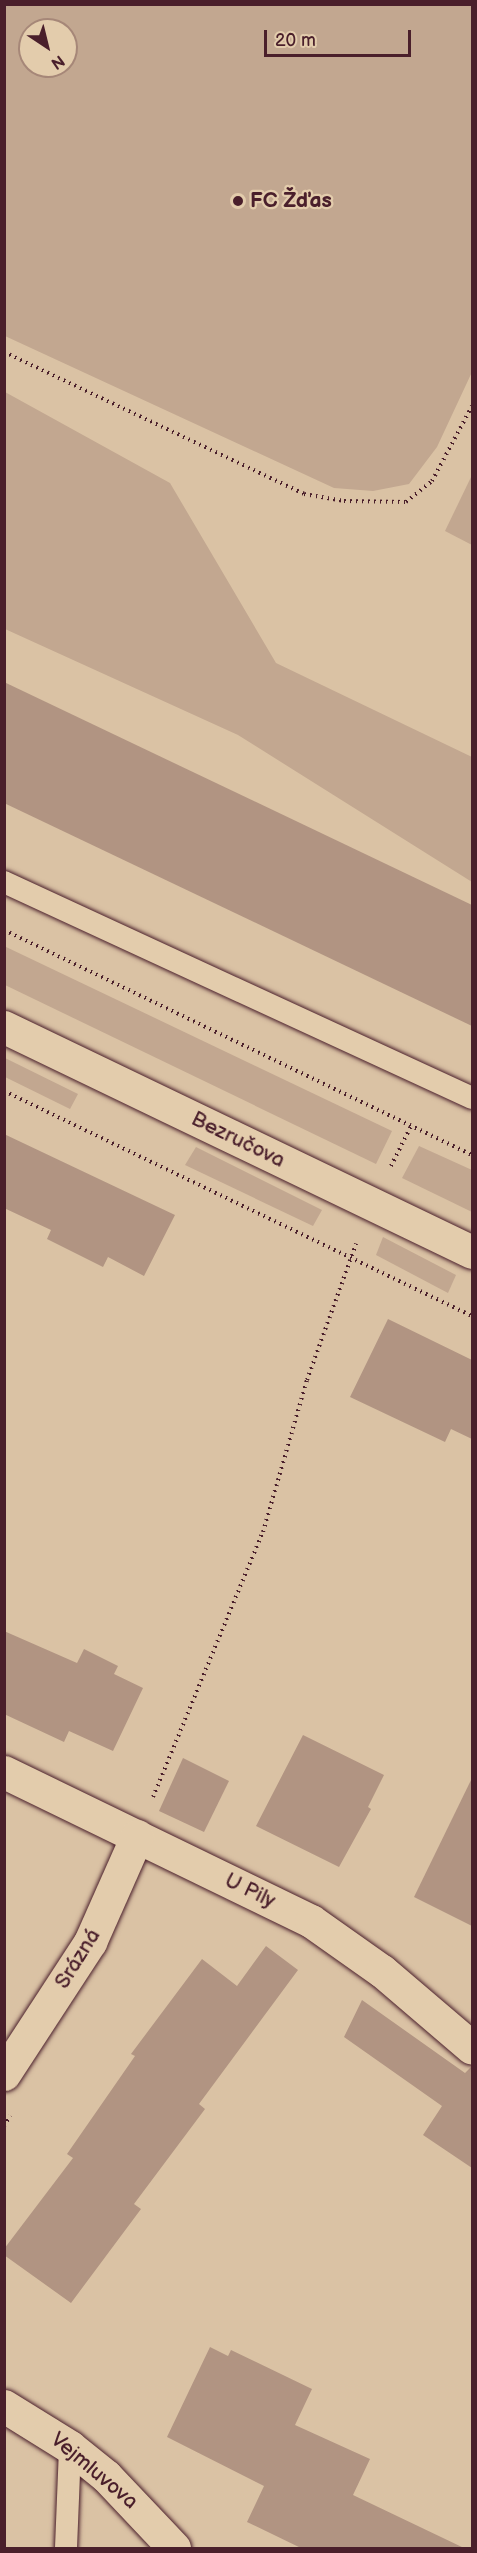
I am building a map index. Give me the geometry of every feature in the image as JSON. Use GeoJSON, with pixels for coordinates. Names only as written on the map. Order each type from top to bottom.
{"type":"FeatureCollection","features":[{"type":"Feature","properties":{"kind":"street","name":"Bezručova"},"geometry":{"type":"LineString","coordinates":[[4,1027],[472,1252]]}},
{"type":"Feature","properties":{"kind":"street","name":"U Pily"},"geometry":{"type":"LineString","coordinates":[[4,1772],[311,1921],[382,1971],[472,2048]]}},
{"type":"Feature","properties":{"kind":"street","name":"Srázná"},"geometry":{"type":"LineString","coordinates":[[4,2074],[90,1942],[137,1836]]}},
{"type":"Feature","properties":{"kind":"street","name":"Vejmluvova"},"geometry":{"type":"LineString","coordinates":[[4,2406],[70,2447],[137,2506],[174,2548]]}},
{"type":"Feature","properties":{"kind":"lane"},"geometry":{"type":"LineString","coordinates":[[4,882],[472,1098]]}},
{"type":"Feature","properties":{"kind":"lane"},"geometry":{"type":"LineString","coordinates":[[66,2548],[70,2447]]}},
{"type":"Feature","properties":{"kind":"path"},"geometry":{"type":"LineString","coordinates":[[4,352],[304,494],[344,501],[406,502],[432,481],[472,406]]}},
{"type":"Feature","properties":{"kind":"path"},"geometry":{"type":"LineString","coordinates":[[4,930],[472,1155]]}},
{"type":"Feature","properties":{"kind":"path"},"geometry":{"type":"LineString","coordinates":[[4,1091],[472,1316]]}},
{"type":"Feature","properties":{"kind":"path"},"geometry":{"type":"LineString","coordinates":[[137,1836],[263,1532],[307,1380],[350,1257]]}},
{"type":"Feature","properties":{"kind":"path"},"geometry":{"type":"LineString","coordinates":[[4,2126],[17,2106]]}},
{"type":"Feature","properties":{"kind":"shaded area","name":"FC Žďas"},"geometry":{"type":"Polygon","coordinates":[[[5,4],[472,5],[472,372],[437,447],[409,484],[373,491],[334,488],[5,336],[5,4]]]}},
{"type":"Feature","properties":{"kind":"shaded area"},"geometry":{"type":"Polygon","coordinates":[[[5,392],[170,483],[276,663],[472,757],[472,882],[238,735],[5,629],[5,392]]]}},
{"type":"Feature","properties":{"kind":"shaded area"},"geometry":{"type":"Polygon","coordinates":[[[472,475],[472,545],[445,531],[472,475]]]}},
{"type":"Feature","properties":{"kind":"shaded area"},"geometry":{"type":"Polygon","coordinates":[[[4,946],[392,1131],[376,1164],[5,985],[4,946]]]}},
{"type":"Feature","properties":{"kind":"shaded area"},"geometry":{"type":"Polygon","coordinates":[[[5,1058],[78,1094],[70,1109],[5,1077],[5,1058]]]}},
{"type":"Feature","properties":{"kind":"shaded area"},"geometry":{"type":"Polygon","coordinates":[[[419,1146],[472,1170],[472,1212],[402,1178],[419,1146]]]}},
{"type":"Feature","properties":{"kind":"shaded area"},"geometry":{"type":"Polygon","coordinates":[[[196,1147],[322,1210],[313,1226],[185,1165],[196,1147]]]}},
{"type":"Feature","properties":{"kind":"shaded area"},"geometry":{"type":"Polygon","coordinates":[[[383,1237],[456,1275],[448,1293],[376,1255],[383,1237]]]}},
{"type":"Feature","properties":{"kind":"building"},"geometry":{"type":"Polygon","coordinates":[[[4,682],[472,905],[472,1026],[4,803],[4,682]]]}},
{"type":"Feature","properties":{"kind":"building"},"geometry":{"type":"Polygon","coordinates":[[[4,1134],[175,1215],[144,1276],[108,1257],[103,1267],[47,1239],[51,1230],[4,1208],[4,1134]]]}},
{"type":"Feature","properties":{"kind":"building"},"geometry":{"type":"Polygon","coordinates":[[[388,1319],[472,1360],[472,1439],[451,1429],[445,1442],[350,1397],[388,1319]]]}},
{"type":"Feature","properties":{"kind":"building"},"geometry":{"type":"Polygon","coordinates":[[[4,1631],[77,1663],[84,1649],[118,1666],[114,1674],[143,1688],[113,1751],[69,1731],[64,1742],[4,1714],[4,1631]]]}},
{"type":"Feature","properties":{"kind":"building"},"geometry":{"type":"Polygon","coordinates":[[[303,1735],[384,1775],[368,1807],[371,1809],[339,1867],[256,1826],[303,1735]]]}},
{"type":"Feature","properties":{"kind":"building"},"geometry":{"type":"Polygon","coordinates":[[[183,1758],[229,1781],[204,1832],[159,1811],[183,1758]]]}},
{"type":"Feature","properties":{"kind":"building"},"geometry":{"type":"Polygon","coordinates":[[[472,1778],[472,1926],[414,1897],[472,1778]]]}},
{"type":"Feature","properties":{"kind":"building"},"geometry":{"type":"Polygon","coordinates":[[[266,1946],[298,1970],[199,2104],[205,2109],[134,2204],[141,2209],[71,2303],[4,2255],[4,2249],[73,2158],[67,2154],[135,2056],[131,2054],[202,1959],[237,1986],[266,1946]]]}},
{"type":"Feature","properties":{"kind":"building"},"geometry":{"type":"Polygon","coordinates":[[[362,2000],[465,2073],[472,2066],[472,2168],[423,2135],[442,2106],[344,2037],[362,2000]]]}},
{"type":"Feature","properties":{"kind":"building"},"geometry":{"type":"Polygon","coordinates":[[[210,2347],[228,2356],[231,2350],[312,2389],[295,2425],[370,2459],[353,2495],[464,2548],[301,2548],[247,2522],[264,2486],[167,2437],[210,2347]]]}},
{"type":"Feature","properties":{"kind":"place","name":"FC Žďas"},"geometry":{"type":"Point","coordinates":[238,201]}}]}
